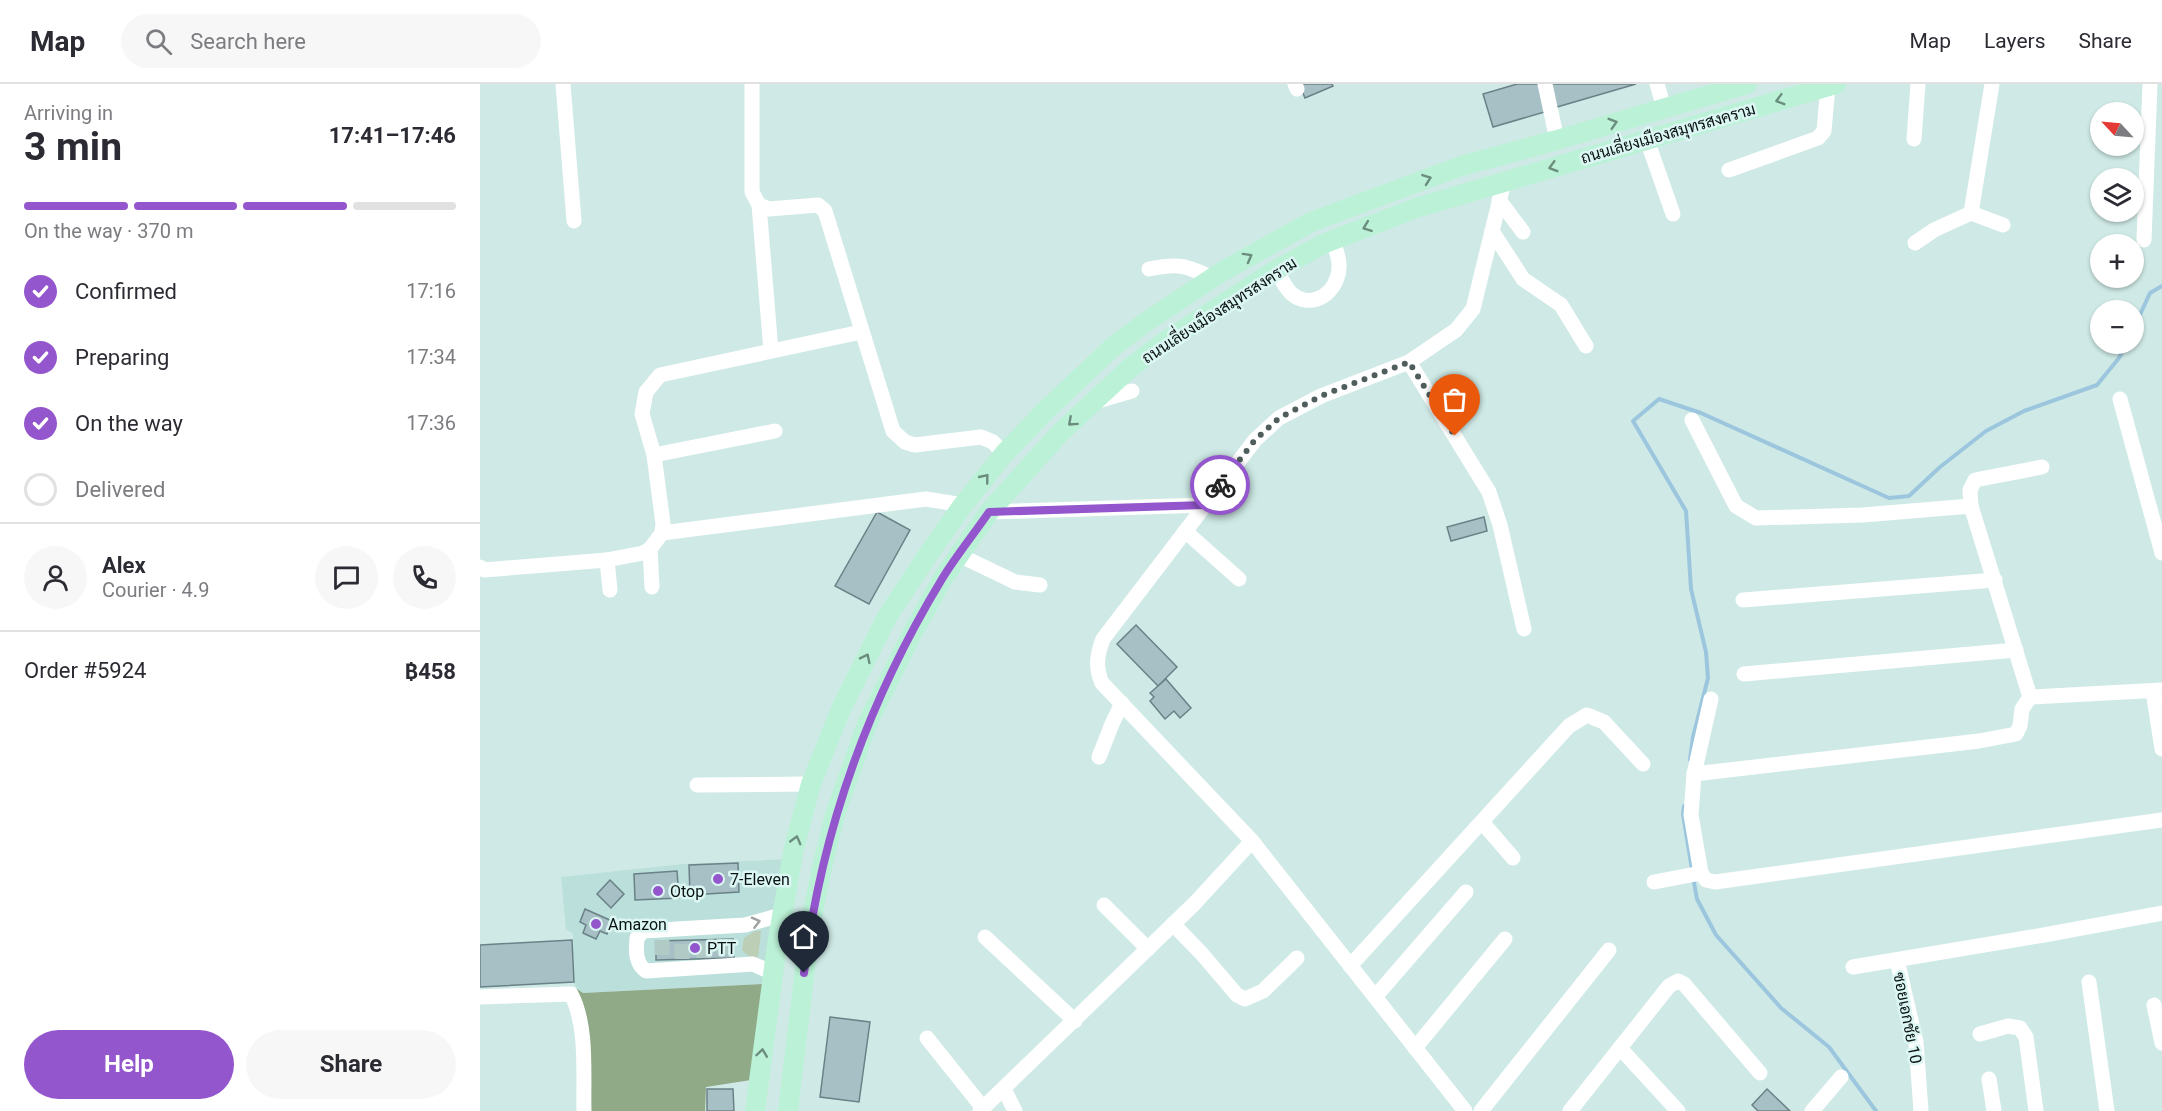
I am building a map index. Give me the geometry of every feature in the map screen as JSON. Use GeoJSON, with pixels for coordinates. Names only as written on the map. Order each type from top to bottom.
{"type":"FeatureCollection","features":[{"type":"Feature","properties":{"kind":"main road","name":"ถนนเลี่ยงเมืองสมุทรสงคราม"},"geometry":{"type":"LineString","coordinates":[[755,1111],[781,915],[794,848],[811,784],[841,709],[887,616],[963,505],[1004,454],[1045,411],[1115,345],[1146,322],[1213,278],[1311,222],[1461,166],[1747,84]]}},
{"type":"Feature","properties":{"kind":"main road","name":"ถนนเลี่ยงเมืองสมุทรสงคราม"},"geometry":{"type":"LineString","coordinates":[[788,1111],[810,927],[820,872],[835,815],[867,724],[943,578],[989,512],[1061,432],[1130,368],[1160,345],[1276,270],[1333,241],[1416,208],[1502,191],[1647,140],[1832,85]]}},
{"type":"Feature","properties":{"kind":"street"},"geometry":{"type":"LineString","coordinates":[[563,84],[574,221]]}},
{"type":"Feature","properties":{"kind":"street"},"geometry":{"type":"LineString","coordinates":[[752,84],[752,192],[759,205],[771,351]]}},
{"type":"Feature","properties":{"kind":"street"},"geometry":{"type":"LineString","coordinates":[[1545,84],[1557,140]]}},
{"type":"Feature","properties":{"kind":"street"},"geometry":{"type":"LineString","coordinates":[[1657,84],[1664,108]]}},
{"type":"Feature","properties":{"kind":"street"},"geometry":{"type":"LineString","coordinates":[[1914,139],[1918,84]]}},
{"type":"Feature","properties":{"kind":"street"},"geometry":{"type":"LineString","coordinates":[[1971,213],[1992,84]]}},
{"type":"Feature","properties":{"kind":"street"},"geometry":{"type":"LineString","coordinates":[[2144,240],[2150,84]]}},
{"type":"Feature","properties":{"kind":"street"},"geometry":{"type":"LineString","coordinates":[[1730,170],[1818,138],[1824,131],[1832,85]]}},
{"type":"Feature","properties":{"kind":"street"},"geometry":{"type":"LineString","coordinates":[[1647,140],[1673,214]]}},
{"type":"Feature","properties":{"kind":"street"},"geometry":{"type":"LineString","coordinates":[[1465,1111],[1252,841],[1102,683],[1097,670],[1098,652],[1103,639],[1255,440],[1279,418],[1321,396],[1409,362],[1456,330],[1473,309],[1502,191]]}},
{"type":"Feature","properties":{"kind":"street"},"geometry":{"type":"LineString","coordinates":[[1502,191],[1523,232]]}},
{"type":"Feature","properties":{"kind":"street"},"geometry":{"type":"LineString","coordinates":[[759,205],[769,208],[818,205],[825,211],[893,431],[905,442],[915,445],[981,437],[993,442],[1004,454]]}},
{"type":"Feature","properties":{"kind":"street"},"geometry":{"type":"LineString","coordinates":[[1915,243],[1934,230],[1971,213],[2004,225]]}},
{"type":"Feature","properties":{"kind":"street"},"geometry":{"type":"LineString","coordinates":[[1492,231],[1523,279],[1561,306],[1586,345]]}},
{"type":"Feature","properties":{"kind":"street"},"geometry":{"type":"LineString","coordinates":[[1276,270],[1290,292],[1305,301],[1320,299],[1331,291],[1338,277],[1339,260],[1333,241]]}},
{"type":"Feature","properties":{"kind":"street"},"geometry":{"type":"LineString","coordinates":[[1149,269],[1172,264],[1188,266],[1213,278]]}},
{"type":"Feature","properties":{"kind":"street"},"geometry":{"type":"LineString","coordinates":[[480,567],[484,570],[607,560],[643,553],[650,549],[662,533],[663,524],[654,455],[642,414],[645,392],[660,375],[861,332]]}},
{"type":"Feature","properties":{"kind":"street"},"geometry":{"type":"LineString","coordinates":[[1409,362],[1489,492],[1500,525],[1524,629]]}},
{"type":"Feature","properties":{"kind":"street"},"geometry":{"type":"LineString","coordinates":[[1094,402],[1132,391]]}},
{"type":"Feature","properties":{"kind":"street"},"geometry":{"type":"LineString","coordinates":[[2120,399],[2162,554]]}},
{"type":"Feature","properties":{"kind":"street"},"geometry":{"type":"LineString","coordinates":[[1692,420],[1736,506],[1756,518],[1863,514],[1971,506]]}},
{"type":"Feature","properties":{"kind":"street"},"geometry":{"type":"LineString","coordinates":[[654,455],[775,431]]}},
{"type":"Feature","properties":{"kind":"street"},"geometry":{"type":"LineString","coordinates":[[2030,697],[1971,506],[1970,490],[1975,480],[2042,467]]}},
{"type":"Feature","properties":{"kind":"street"},"geometry":{"type":"LineString","coordinates":[[662,533],[926,499],[963,505]]}},
{"type":"Feature","properties":{"kind":"street"},"geometry":{"type":"LineString","coordinates":[[989,512],[1205,505]]}},
{"type":"Feature","properties":{"kind":"street"},"geometry":{"type":"LineString","coordinates":[[1185,531],[1239,579]]}},
{"type":"Feature","properties":{"kind":"street"},"geometry":{"type":"LineString","coordinates":[[650,549],[651,586]]}},
{"type":"Feature","properties":{"kind":"street"},"geometry":{"type":"LineString","coordinates":[[959,555],[1015,582],[1040,585]]}},
{"type":"Feature","properties":{"kind":"street"},"geometry":{"type":"LineString","coordinates":[[607,560],[610,590]]}},
{"type":"Feature","properties":{"kind":"street"},"geometry":{"type":"LineString","coordinates":[[1743,600],[1995,580]]}},
{"type":"Feature","properties":{"kind":"street"},"geometry":{"type":"LineString","coordinates":[[1744,674],[2016,650]]}},
{"type":"Feature","properties":{"kind":"street"},"geometry":{"type":"LineString","coordinates":[[2030,697],[2158,691],[2162,750]]}},
{"type":"Feature","properties":{"kind":"street"},"geometry":{"type":"LineString","coordinates":[[1694,774],[1979,741],[2016,734],[2020,726],[2022,709],[2030,697]]}},
{"type":"Feature","properties":{"kind":"street"},"geometry":{"type":"LineString","coordinates":[[1695,873],[1691,815],[1694,774],[1711,699]]}},
{"type":"Feature","properties":{"kind":"street"},"geometry":{"type":"LineString","coordinates":[[1099,757],[1122,704]]}},
{"type":"Feature","properties":{"kind":"street"},"geometry":{"type":"LineString","coordinates":[[1350,966],[1569,726],[1587,715],[1604,723],[1643,764]]}},
{"type":"Feature","properties":{"kind":"street"},"geometry":{"type":"LineString","coordinates":[[697,785],[811,784]]}},
{"type":"Feature","properties":{"kind":"street"},"geometry":{"type":"LineString","coordinates":[[1654,882],[1695,873],[1706,880],[1715,882],[2162,820]]}},
{"type":"Feature","properties":{"kind":"street"},"geometry":{"type":"LineString","coordinates":[[1482,822],[1513,858]]}},
{"type":"Feature","properties":{"kind":"street"},"geometry":{"type":"LineString","coordinates":[[927,1038],[982,1110],[1173,924],[1252,841]]}},
{"type":"Feature","properties":{"kind":"street"},"geometry":{"type":"LineString","coordinates":[[1375,997],[1466,892]]}},
{"type":"Feature","properties":{"kind":"street"},"geometry":{"type":"LineString","coordinates":[[1104,905],[1148,948]]}},
{"type":"Feature","properties":{"kind":"street"},"geometry":{"type":"LineString","coordinates":[[1853,968],[2162,913]]}},
{"type":"Feature","properties":{"kind":"street"},"geometry":{"type":"LineString","coordinates":[[773,973],[753,964],[725,962],[662,964],[646,971],[640,967],[636,953],[637,938],[643,931],[662,935],[725,933],[781,915]]}},
{"type":"Feature","properties":{"kind":"street"},"geometry":{"type":"LineString","coordinates":[[1173,924],[1237,995],[1245,999],[1263,991],[1297,958]]}},
{"type":"Feature","properties":{"kind":"street"},"geometry":{"type":"LineString","coordinates":[[985,937],[1075,1021]]}},
{"type":"Feature","properties":{"kind":"street"},"geometry":{"type":"LineString","coordinates":[[1414,1048],[1505,939]]}},
{"type":"Feature","properties":{"kind":"street"},"geometry":{"type":"LineString","coordinates":[[1481,1111],[1609,950]]}},
{"type":"Feature","properties":{"kind":"street","name":"ซอยเอกชัย 10"},"geometry":{"type":"LineString","coordinates":[[1897,960],[1916,1042],[1921,1111]]}},
{"type":"Feature","properties":{"kind":"street"},"geometry":{"type":"LineString","coordinates":[[1570,1111],[1669,986],[1678,981],[1684,984],[1760,1073]]}},
{"type":"Feature","properties":{"kind":"street"},"geometry":{"type":"LineString","coordinates":[[2089,982],[2107,1111]]}},
{"type":"Feature","properties":{"kind":"street"},"geometry":{"type":"LineString","coordinates":[[480,997],[571,994],[578,1008],[582,1033],[584,1111]]}},
{"type":"Feature","properties":{"kind":"street"},"geometry":{"type":"LineString","coordinates":[[2154,1005],[2162,1043]]}},
{"type":"Feature","properties":{"kind":"street"},"geometry":{"type":"LineString","coordinates":[[1980,1034],[2008,1026],[2020,1028],[2026,1037],[2036,1111]]}},
{"type":"Feature","properties":{"kind":"street"},"geometry":{"type":"LineString","coordinates":[[1620,1047],[1678,1111]]}},
{"type":"Feature","properties":{"kind":"street"},"geometry":{"type":"LineString","coordinates":[[1812,1111],[1841,1077]]}},
{"type":"Feature","properties":{"kind":"street"},"geometry":{"type":"LineString","coordinates":[[1989,1079],[1994,1111]]}},
{"type":"Feature","properties":{"kind":"street"},"geometry":{"type":"LineString","coordinates":[[1004,1089],[1015,1111]]}},
{"type":"Feature","properties":{"kind":"shaded area"},"geometry":{"type":"Polygon","coordinates":[[[788,859],[763,984],[583,993],[577,989],[574,983],[573,934],[566,929],[561,877],[684,864],[788,859]]]}},
{"type":"Feature","properties":{"kind":"green space"},"geometry":{"type":"Polygon","coordinates":[[[755,931],[761,931],[758,958],[747,955],[742,950],[744,938],[755,931]]]}},
{"type":"Feature","properties":{"kind":"green space"},"geometry":{"type":"Polygon","coordinates":[[[763,984],[751,1080],[706,1087],[705,1111],[588,1111],[575,993],[577,989],[583,993],[763,984]]]}},
{"type":"Feature","properties":{"kind":"building"},"geometry":{"type":"Polygon","coordinates":[[[1299,84],[1332,84],[1333,86],[1305,98],[1299,84]]]}},
{"type":"Feature","properties":{"kind":"building"},"geometry":{"type":"Polygon","coordinates":[[[1517,84],[1541,84],[1548,111],[1493,127],[1483,94],[1517,84]]]}},
{"type":"Feature","properties":{"kind":"building"},"geometry":{"type":"Polygon","coordinates":[[[1550,84],[1636,84],[1557,107],[1550,84]]]}},
{"type":"Feature","properties":{"kind":"building"},"geometry":{"type":"Polygon","coordinates":[[[877,512],[910,530],[869,604],[835,586],[877,512]]]}},
{"type":"Feature","properties":{"kind":"building"},"geometry":{"type":"Polygon","coordinates":[[[1484,517],[1487,531],[1451,541],[1447,527],[1484,517]]]}},
{"type":"Feature","properties":{"kind":"building"},"geometry":{"type":"Polygon","coordinates":[[[1136,625],[1177,667],[1158,686],[1117,644],[1136,625]]]}},
{"type":"Feature","properties":{"kind":"building"},"geometry":{"type":"Polygon","coordinates":[[[1166,679],[1191,708],[1180,718],[1174,711],[1165,719],[1150,701],[1154,697],[1150,693],[1166,679]]]}},
{"type":"Feature","properties":{"kind":"building"},"geometry":{"type":"Polygon","coordinates":[[[738,863],[739,892],[690,895],[689,865],[738,863]]]}},
{"type":"Feature","properties":{"kind":"building"},"geometry":{"type":"Polygon","coordinates":[[[677,871],[679,898],[635,900],[634,874],[677,871]]]}},
{"type":"Feature","properties":{"kind":"building"},"geometry":{"type":"Polygon","coordinates":[[[610,880],[624,894],[611,908],[597,894],[610,880]]]}},
{"type":"Feature","properties":{"kind":"building"},"geometry":{"type":"Polygon","coordinates":[[[585,909],[612,921],[607,934],[600,931],[596,939],[583,933],[586,925],[580,922],[585,909]]]}},
{"type":"Feature","properties":{"kind":"building"},"geometry":{"type":"Polygon","coordinates":[[[733,939],[734,958],[656,960],[656,941],[733,939]]]}},
{"type":"Feature","properties":{"kind":"building"},"geometry":{"type":"Polygon","coordinates":[[[572,940],[574,982],[480,987],[480,945],[572,940]]]}},
{"type":"Feature","properties":{"kind":"building"},"geometry":{"type":"Polygon","coordinates":[[[830,1017],[870,1022],[859,1102],[820,1097],[830,1017]]]}},
{"type":"Feature","properties":{"kind":"building"},"geometry":{"type":"Polygon","coordinates":[[[707,1089],[733,1089],[734,1111],[707,1111],[707,1089]]]}},
{"type":"Feature","properties":{"kind":"building"},"geometry":{"type":"Polygon","coordinates":[[[1767,1089],[1790,1111],[1758,1111],[1752,1105],[1767,1089]]]}},
{"type":"Feature","properties":{"kind":"waterway"},"geometry":{"type":"LineString","coordinates":[[2144,306],[2150,293],[2162,286]]}},
{"type":"Feature","properties":{"kind":"waterway"},"geometry":{"type":"LineString","coordinates":[[1690,760],[1693,737],[1708,678],[1706,652],[1691,589],[1686,511],[1633,421],[1659,399],[1701,413],[1889,498],[1909,496],[1940,467],[1986,431],[2024,411],[2097,385],[2121,354]]}},
{"type":"Feature","properties":{"kind":"waterway"},"geometry":{"type":"LineString","coordinates":[[1684,806],[1683,814],[1692,870]]}},
{"type":"Feature","properties":{"kind":"waterway"},"geometry":{"type":"LineString","coordinates":[[1693,877],[1697,899],[1716,935],[1781,1008],[1829,1047],[1876,1111]]}},
{"type":"Feature","properties":{"kind":"tunnel"},"geometry":{"type":"LineString","coordinates":[[725,939],[725,958]]}},
{"type":"Feature","properties":{"kind":"tunnel"},"geometry":{"type":"LineString","coordinates":[[662,940],[662,959]]}},
{"type":"Feature","properties":{"kind":"tunnel"},"geometry":{"type":"LineString","coordinates":[[682,940],[682,959]]}},
{"type":"Feature","properties":{"kind":"tunnel"},"geometry":{"type":"LineString","coordinates":[[704,940],[704,958]]}},
{"type":"Feature","properties":{"kind":"way so far"},"geometry":{"type":"LineString","coordinates":[[1220,485],[1255,440],[1279,418],[1321,396],[1409,362],[1455,436]]}},
{"type":"Feature","properties":{"kind":"place","name":"7-Eleven"},"geometry":{"type":"Point","coordinates":[718,879]}},
{"type":"Feature","properties":{"kind":"place","name":"Otop"},"geometry":{"type":"Point","coordinates":[658,891]}},
{"type":"Feature","properties":{"kind":"place","name":"Amazon"},"geometry":{"type":"Point","coordinates":[596,924]}},
{"type":"Feature","properties":{"kind":"place","name":"PTT"},"geometry":{"type":"Point","coordinates":[695,948]}},
{"type":"Feature","properties":{"kind":"route"},"geometry":{"type":"LineString","coordinates":[[804,973],[820,872],[835,815],[867,724],[943,578],[989,512],[1205,505],[1220,485]]}}]}
